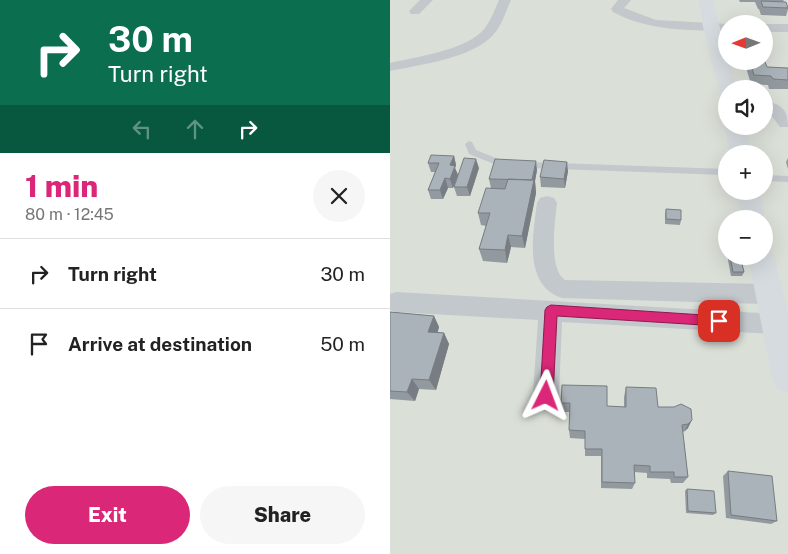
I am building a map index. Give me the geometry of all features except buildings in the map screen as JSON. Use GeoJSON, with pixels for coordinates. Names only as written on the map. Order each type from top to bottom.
{"type":"FeatureCollection","features":[{"type":"Feature","properties":{"kind":"street"},"geometry":{"type":"LineString","coordinates":[[416,11],[427,0]]}},
{"type":"Feature","properties":{"kind":"street"},"geometry":{"type":"LineString","coordinates":[[390,67],[445,54],[478,42],[489,33],[505,0]]}},
{"type":"Feature","properties":{"kind":"street"},"geometry":{"type":"LineString","coordinates":[[625,0],[617,9],[645,22],[718,27],[706,0]]}},
{"type":"Feature","properties":{"kind":"street"},"geometry":{"type":"LineString","coordinates":[[773,28],[788,28]]}},
{"type":"Feature","properties":{"kind":"street"},"geometry":{"type":"LineString","coordinates":[[773,110],[786,123]]}},
{"type":"Feature","properties":{"kind":"street"},"geometry":{"type":"LineString","coordinates":[[546,203],[544,241],[546,266],[552,282],[562,289],[776,309]]}},
{"type":"Feature","properties":{"kind":"street"},"geometry":{"type":"LineString","coordinates":[[764,265],[776,309],[788,378]]}},
{"type":"Feature","properties":{"kind":"street"},"geometry":{"type":"LineString","coordinates":[[396,302],[551,310],[776,309]]}},
{"type":"Feature","properties":{"kind":"street"},"geometry":{"type":"LineString","coordinates":[[546,396],[551,310]]}},
{"type":"Feature","properties":{"kind":"lane"},"geometry":{"type":"LineString","coordinates":[[469,144],[472,152],[502,164],[718,172]]}},
{"type":"Feature","properties":{"kind":"lane"},"geometry":{"type":"LineString","coordinates":[[773,178],[788,179]]}},
{"type":"Feature","properties":{"kind":"shaded area"},"geometry":{"type":"Polygon","coordinates":[[[390,0],[788,0],[788,554],[390,554],[390,0]]]}},
{"type":"Feature","properties":{"kind":"route"},"geometry":{"type":"LineString","coordinates":[[546,396],[551,310],[719,321]]}}]}
